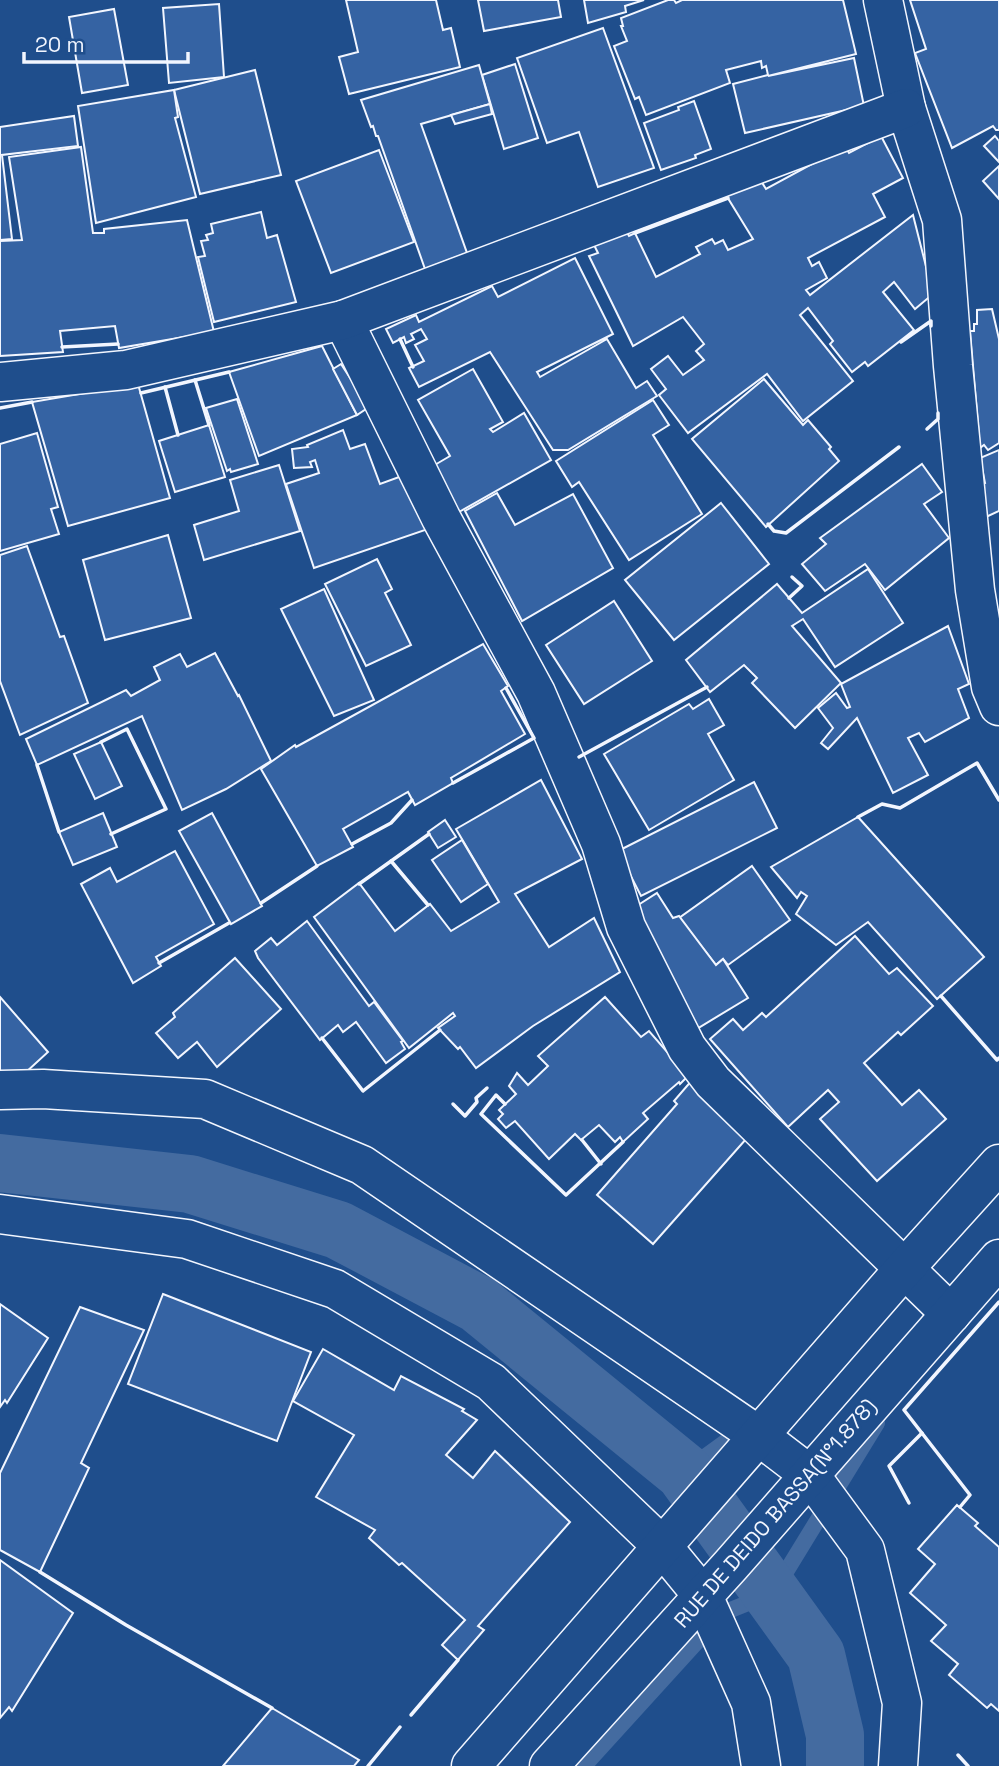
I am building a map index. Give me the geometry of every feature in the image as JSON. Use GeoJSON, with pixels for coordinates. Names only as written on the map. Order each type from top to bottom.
{"type":"FeatureCollection","features":[{"type":"Feature","properties":{"kind":"street"},"geometry":{"type":"LineString","coordinates":[[883,0],[906,108],[942,220],[975,590],[991,687],[999,706]]}},
{"type":"Feature","properties":{"kind":"street"},"geometry":{"type":"LineString","coordinates":[[0,382],[126,370],[344,320],[906,108]]}},
{"type":"Feature","properties":{"kind":"street"},"geometry":{"type":"LineString","coordinates":[[344,320],[441,518],[536,693],[601,844],[626,927],[687,1048],[713,1082],[951,1314]]}},
{"type":"Feature","properties":{"kind":"street"},"geometry":{"type":"LineString","coordinates":[[0,1090],[43,1089],[205,1099],[362,1165],[759,1436],[810,1475],[865,1550],[902,1703],[898,1766]]}},
{"type":"Feature","properties":{"kind":"street"},"geometry":{"type":"LineString","coordinates":[[471,1766],[904,1269],[999,1164]]}},
{"type":"Feature","properties":{"kind":"street"},"geometry":{"type":"LineString","coordinates":[[0,1214],[187,1239],[335,1289],[491,1382],[670,1536],[703,1596],[751,1703],[761,1766]]}},
{"type":"Feature","properties":{"kind":"street","name":"RUE DE DEIDO BASSA(N°1.878)"},"geometry":{"type":"LineString","coordinates":[[549,1766],[731,1565],[999,1259]]}},
{"type":"Feature","properties":{"kind":"building"},"geometry":{"type":"Polygon","coordinates":[[[346,0],[436,0],[443,30],[451,28],[460,67],[349,94],[339,57],[358,52],[346,0]]]}},
{"type":"Feature","properties":{"kind":"building"},"geometry":{"type":"Polygon","coordinates":[[[478,0],[558,0],[561,17],[484,31],[478,0]]]}},
{"type":"Feature","properties":{"kind":"building"},"geometry":{"type":"Polygon","coordinates":[[[584,0],[644,0],[625,6],[626,12],[588,23],[584,0]]]}},
{"type":"Feature","properties":{"kind":"building"},"geometry":{"type":"Polygon","coordinates":[[[674,0],[676,3],[682,0],[843,0],[856,54],[768,76],[854,58],[864,106],[745,133],[733,84],[768,75],[766,66],[762,68],[761,61],[726,70],[730,83],[646,115],[639,97],[635,99],[614,46],[627,41],[621,18],[674,0]]]}},
{"type":"Feature","properties":{"kind":"building"},"geometry":{"type":"Polygon","coordinates":[[[910,0],[999,0],[999,130],[993,126],[952,148],[915,53],[926,49],[910,0]]]}},
{"type":"Feature","properties":{"kind":"building"},"geometry":{"type":"Polygon","coordinates":[[[219,4],[224,77],[169,83],[163,8],[219,4]]]}},
{"type":"Feature","properties":{"kind":"building"},"geometry":{"type":"Polygon","coordinates":[[[114,9],[128,85],[82,93],[69,17],[114,9]]]}},
{"type":"Feature","properties":{"kind":"building"},"geometry":{"type":"Polygon","coordinates":[[[603,28],[654,168],[598,187],[579,132],[547,143],[517,58],[603,28]]]}},
{"type":"Feature","properties":{"kind":"building"},"geometry":{"type":"Polygon","coordinates":[[[515,64],[538,138],[504,149],[482,75],[515,64]]]}},
{"type":"Feature","properties":{"kind":"building"},"geometry":{"type":"Polygon","coordinates":[[[479,65],[490,104],[421,124],[467,253],[425,269],[378,136],[373,126],[371,127],[361,100],[479,65]]]}},
{"type":"Feature","properties":{"kind":"building"},"geometry":{"type":"Polygon","coordinates":[[[255,70],[281,175],[200,194],[174,90],[255,70]]]}},
{"type":"Feature","properties":{"kind":"building"},"geometry":{"type":"Polygon","coordinates":[[[174,90],[178,117],[175,118],[196,197],[96,223],[78,106],[174,90]]]}},
{"type":"Feature","properties":{"kind":"building"},"geometry":{"type":"Polygon","coordinates":[[[694,101],[711,149],[695,155],[696,158],[661,170],[644,123],[679,110],[678,107],[694,101]]]}},
{"type":"Feature","properties":{"kind":"building"},"geometry":{"type":"Polygon","coordinates":[[[490,104],[492,114],[455,124],[451,115],[490,104]]]}},
{"type":"Feature","properties":{"kind":"building"},"geometry":{"type":"Polygon","coordinates":[[[74,116],[78,146],[2,155],[12,239],[0,240],[0,127],[74,116]]]}},
{"type":"Feature","properties":{"kind":"building"},"geometry":{"type":"Polygon","coordinates":[[[881,136],[903,178],[873,194],[885,217],[808,258],[812,266],[819,262],[827,278],[806,290],[810,295],[913,215],[933,294],[915,309],[894,282],[883,292],[914,330],[868,366],[865,362],[852,372],[830,344],[833,341],[808,308],[800,315],[853,381],[803,421],[767,374],[688,433],[659,395],[666,389],[651,369],[668,356],[683,375],[704,360],[696,351],[704,344],[683,317],[633,346],[589,256],[598,253],[593,243],[624,227],[629,236],[635,233],[656,277],[700,254],[696,247],[712,239],[715,244],[723,240],[728,250],[753,239],[726,195],[758,176],[766,189],[845,146],[849,153],[881,136]]]}},
{"type":"Feature","properties":{"kind":"building"},"geometry":{"type":"Polygon","coordinates":[[[995,136],[999,141],[999,162],[984,146],[995,136]]]}},
{"type":"Feature","properties":{"kind":"building"},"geometry":{"type":"Polygon","coordinates":[[[81,147],[93,233],[104,233],[104,229],[187,220],[214,332],[119,348],[115,326],[60,331],[63,352],[0,356],[0,241],[22,240],[9,157],[81,147]]]}},
{"type":"Feature","properties":{"kind":"building"},"geometry":{"type":"Polygon","coordinates":[[[379,150],[414,242],[331,273],[296,181],[379,150]]]}},
{"type":"Feature","properties":{"kind":"building"},"geometry":{"type":"Polygon","coordinates":[[[999,166],[999,199],[983,181],[999,166]]]}},
{"type":"Feature","properties":{"kind":"building"},"geometry":{"type":"Polygon","coordinates":[[[261,212],[267,238],[277,235],[296,302],[214,322],[198,257],[205,256],[201,241],[208,240],[206,235],[213,233],[211,224],[261,212]]]}},
{"type":"Feature","properties":{"kind":"building"},"geometry":{"type":"Polygon","coordinates":[[[575,258],[613,334],[537,372],[540,377],[607,339],[636,388],[647,381],[657,396],[568,450],[553,450],[490,352],[419,387],[409,368],[424,361],[415,345],[427,339],[421,329],[411,334],[414,339],[406,343],[404,337],[393,343],[386,329],[416,315],[419,322],[492,286],[498,297],[575,258]]]}},
{"type":"Feature","properties":{"kind":"building"},"geometry":{"type":"Polygon","coordinates":[[[992,309],[999,339],[999,443],[988,450],[984,445],[980,448],[970,331],[974,331],[974,324],[977,324],[977,310],[992,309]]]}},
{"type":"Feature","properties":{"kind":"building"},"geometry":{"type":"Polygon","coordinates":[[[322,346],[357,415],[259,456],[229,372],[322,346]]]}},
{"type":"Feature","properties":{"kind":"building"},"geometry":{"type":"Polygon","coordinates":[[[341,364],[369,407],[357,415],[333,369],[341,364]]]}},
{"type":"Feature","properties":{"kind":"building"},"geometry":{"type":"Polygon","coordinates":[[[473,369],[503,422],[490,429],[493,432],[524,413],[551,460],[459,512],[433,466],[450,456],[418,400],[473,369]]]}},
{"type":"Feature","properties":{"kind":"building"},"geometry":{"type":"Polygon","coordinates":[[[764,379],[803,425],[808,420],[839,461],[766,527],[692,439],[764,379]]]}},
{"type":"Feature","properties":{"kind":"building"},"geometry":{"type":"Polygon","coordinates":[[[138,384],[170,498],[68,526],[32,402],[138,384]]]}},
{"type":"Feature","properties":{"kind":"building"},"geometry":{"type":"Polygon","coordinates":[[[237,399],[258,464],[231,472],[230,469],[227,471],[206,408],[237,399]]]}},
{"type":"Feature","properties":{"kind":"building"},"geometry":{"type":"Polygon","coordinates":[[[653,400],[669,425],[653,435],[702,514],[629,560],[579,482],[572,487],[556,461],[653,400]]]}},
{"type":"Feature","properties":{"kind":"building"},"geometry":{"type":"Polygon","coordinates":[[[209,425],[225,477],[175,492],[159,441],[209,425]]]}},
{"type":"Feature","properties":{"kind":"building"},"geometry":{"type":"Polygon","coordinates":[[[343,430],[350,449],[365,444],[380,484],[410,473],[431,528],[314,568],[286,484],[319,473],[315,460],[310,462],[312,467],[294,468],[292,449],[308,447],[307,445],[343,430]]]}},
{"type":"Feature","properties":{"kind":"building"},"geometry":{"type":"Polygon","coordinates":[[[37,433],[58,507],[51,509],[59,534],[0,551],[0,444],[37,433]]]}},
{"type":"Feature","properties":{"kind":"building"},"geometry":{"type":"Polygon","coordinates":[[[999,450],[999,511],[986,517],[980,484],[985,483],[980,458],[999,450]]]}},
{"type":"Feature","properties":{"kind":"building"},"geometry":{"type":"Polygon","coordinates":[[[922,464],[942,492],[924,504],[949,538],[885,590],[865,564],[825,591],[802,564],[826,544],[820,538],[922,464]]]}},
{"type":"Feature","properties":{"kind":"building"},"geometry":{"type":"Polygon","coordinates":[[[279,465],[300,531],[204,560],[194,525],[239,511],[230,480],[279,465]]]}},
{"type":"Feature","properties":{"kind":"building"},"geometry":{"type":"Polygon","coordinates":[[[497,493],[515,525],[573,494],[613,568],[522,621],[465,511],[497,493]]]}},
{"type":"Feature","properties":{"kind":"building"},"geometry":{"type":"Polygon","coordinates":[[[721,503],[769,564],[674,640],[625,580],[721,503]]]}},
{"type":"Feature","properties":{"kind":"building"},"geometry":{"type":"Polygon","coordinates":[[[168,535],[191,618],[105,640],[83,560],[168,535]]]}},
{"type":"Feature","properties":{"kind":"building"},"geometry":{"type":"Polygon","coordinates":[[[27,546],[60,637],[64,636],[88,703],[20,735],[0,681],[0,555],[27,546]]]}},
{"type":"Feature","properties":{"kind":"building"},"geometry":{"type":"Polygon","coordinates":[[[377,559],[392,589],[385,593],[411,645],[366,666],[325,584],[377,559]]]}},
{"type":"Feature","properties":{"kind":"building"},"geometry":{"type":"Polygon","coordinates":[[[868,569],[903,623],[835,667],[803,619],[792,626],[841,683],[795,728],[752,683],[757,678],[744,665],[710,692],[686,660],[777,584],[802,613],[868,569]]]}},
{"type":"Feature","properties":{"kind":"building"},"geometry":{"type":"Polygon","coordinates":[[[324,589],[374,700],[334,716],[281,609],[324,589]]]}},
{"type":"Feature","properties":{"kind":"building"},"geometry":{"type":"Polygon","coordinates":[[[614,601],[652,661],[584,704],[546,645],[614,601]]]}},
{"type":"Feature","properties":{"kind":"building"},"geometry":{"type":"Polygon","coordinates":[[[948,626],[969,684],[958,689],[969,718],[925,742],[919,733],[908,738],[928,775],[893,793],[857,718],[828,749],[821,743],[833,728],[818,708],[836,693],[847,708],[850,707],[841,684],[948,626]]]}},
{"type":"Feature","properties":{"kind":"building"},"geometry":{"type":"Polygon","coordinates":[[[483,644],[508,686],[501,691],[525,734],[451,778],[453,783],[415,805],[408,792],[343,829],[353,847],[317,866],[261,769],[295,745],[296,747],[483,644]]]}},
{"type":"Feature","properties":{"kind":"building"},"geometry":{"type":"Polygon","coordinates":[[[215,653],[271,761],[226,789],[182,810],[142,716],[37,765],[26,739],[126,690],[131,696],[160,680],[154,667],[180,654],[187,667],[215,653]]]}},
{"type":"Feature","properties":{"kind":"building"},"geometry":{"type":"Polygon","coordinates":[[[709,699],[724,725],[708,734],[734,780],[649,830],[604,754],[689,704],[693,709],[709,699]]]}},
{"type":"Feature","properties":{"kind":"building"},"geometry":{"type":"Polygon","coordinates":[[[101,742],[122,786],[95,799],[74,754],[101,742]]]}},
{"type":"Feature","properties":{"kind":"building"},"geometry":{"type":"Polygon","coordinates":[[[541,780],[582,859],[515,894],[549,947],[594,918],[620,972],[533,1026],[476,1068],[460,1047],[458,1049],[438,1028],[455,1016],[453,1013],[409,1048],[314,917],[359,883],[395,931],[430,904],[451,931],[499,902],[456,829],[541,780]]]}},
{"type":"Feature","properties":{"kind":"building"},"geometry":{"type":"Polygon","coordinates":[[[754,782],[777,828],[641,896],[618,851],[754,782]]]}},
{"type":"Feature","properties":{"kind":"building"},"geometry":{"type":"Polygon","coordinates":[[[103,813],[117,847],[73,865],[59,832],[103,813]]]}},
{"type":"Feature","properties":{"kind":"building"},"geometry":{"type":"Polygon","coordinates":[[[212,813],[262,906],[231,924],[179,831],[212,813]]]}},
{"type":"Feature","properties":{"kind":"building"},"geometry":{"type":"Polygon","coordinates":[[[858,817],[984,957],[937,999],[868,922],[836,945],[796,914],[807,896],[801,892],[797,898],[771,867],[858,817]]]}},
{"type":"Feature","properties":{"kind":"building"},"geometry":{"type":"Polygon","coordinates":[[[445,820],[456,837],[438,848],[428,832],[445,820]]]}},
{"type":"Feature","properties":{"kind":"building"},"geometry":{"type":"Polygon","coordinates":[[[462,840],[488,884],[461,902],[432,860],[462,840]]]}},
{"type":"Feature","properties":{"kind":"building"},"geometry":{"type":"Polygon","coordinates":[[[175,851],[214,924],[156,957],[161,966],[133,983],[81,884],[110,868],[117,882],[175,851]]]}},
{"type":"Feature","properties":{"kind":"building"},"geometry":{"type":"Polygon","coordinates":[[[752,866],[790,920],[728,965],[723,959],[716,965],[679,918],[752,866]]]}},
{"type":"Feature","properties":{"kind":"building"},"geometry":{"type":"Polygon","coordinates":[[[657,893],[673,918],[679,916],[716,965],[723,959],[748,998],[695,1030],[635,907],[657,893]]]}},
{"type":"Feature","properties":{"kind":"building"},"geometry":{"type":"Polygon","coordinates":[[[307,921],[369,1006],[374,1002],[403,1041],[401,1042],[405,1049],[386,1063],[356,1022],[343,1032],[338,1025],[320,1040],[258,958],[255,951],[271,938],[277,945],[307,921]]]}},
{"type":"Feature","properties":{"kind":"building"},"geometry":{"type":"Polygon","coordinates":[[[855,936],[889,974],[897,968],[933,1006],[901,1035],[898,1032],[864,1063],[902,1105],[919,1090],[946,1119],[877,1181],[820,1119],[839,1102],[828,1090],[788,1127],[710,1039],[733,1019],[743,1030],[762,1013],[766,1017],[855,936]]]}},
{"type":"Feature","properties":{"kind":"building"},"geometry":{"type":"Polygon","coordinates":[[[235,958],[281,1009],[217,1067],[197,1042],[178,1058],[156,1033],[175,1017],[173,1013],[235,958]]]}},
{"type":"Feature","properties":{"kind":"building"},"geometry":{"type":"Polygon","coordinates":[[[0,997],[48,1052],[13,1084],[0,1070],[0,997]]]}},
{"type":"Feature","properties":{"kind":"building"},"geometry":{"type":"Polygon","coordinates":[[[605,997],[641,1037],[649,1031],[688,1076],[643,1113],[648,1119],[623,1142],[620,1137],[615,1142],[599,1125],[581,1140],[575,1134],[549,1159],[515,1121],[506,1128],[498,1119],[503,1114],[499,1110],[516,1094],[509,1086],[517,1073],[528,1085],[548,1066],[538,1056],[605,997]]]}},
{"type":"Feature","properties":{"kind":"building"},"geometry":{"type":"Polygon","coordinates":[[[693,1079],[747,1138],[653,1244],[597,1195],[677,1104],[674,1101],[693,1079]]]}},
{"type":"Feature","properties":{"kind":"building"},"geometry":{"type":"Polygon","coordinates":[[[163,1294],[311,1352],[277,1441],[128,1384],[163,1294]]]}},
{"type":"Feature","properties":{"kind":"building"},"geometry":{"type":"Polygon","coordinates":[[[0,1304],[48,1338],[7,1403],[5,1400],[0,1407],[0,1304]]]}},
{"type":"Feature","properties":{"kind":"building"},"geometry":{"type":"Polygon","coordinates":[[[80,1307],[144,1330],[81,1463],[89,1468],[40,1572],[0,1550],[0,1473],[80,1307]]]}},
{"type":"Feature","properties":{"kind":"building"},"geometry":{"type":"Polygon","coordinates":[[[323,1349],[394,1390],[401,1376],[464,1409],[462,1411],[477,1420],[446,1455],[473,1478],[495,1451],[570,1522],[478,1626],[484,1630],[458,1660],[442,1645],[465,1620],[402,1563],[399,1565],[369,1538],[375,1530],[316,1497],[354,1435],[293,1401],[323,1349]]]}},
{"type":"Feature","properties":{"kind":"building"},"geometry":{"type":"Polygon","coordinates":[[[957,1505],[978,1523],[975,1526],[999,1547],[999,1711],[991,1704],[987,1708],[949,1675],[958,1664],[931,1641],[946,1625],[910,1593],[935,1564],[918,1549],[957,1505]]]}},
{"type":"Feature","properties":{"kind":"building"},"geometry":{"type":"Polygon","coordinates":[[[0,1560],[73,1613],[12,1711],[9,1707],[0,1718],[0,1560]]]}},
{"type":"Feature","properties":{"kind":"building"},"geometry":{"type":"Polygon","coordinates":[[[272,1708],[359,1760],[354,1766],[223,1766],[272,1708]]]}},
{"type":"Feature","properties":{"kind":"waterway"},"geometry":{"type":"LineString","coordinates":[[0,1163],[190,1184],[338,1230],[478,1304],[684,1472],[816,1655],[835,1735],[835,1766]]}},
{"type":"Feature","properties":{"kind":"waterway"},"geometry":{"type":"LineString","coordinates":[[584,1766],[723,1613],[773,1593],[877,1423]]}},
{"type":"Feature","properties":{"kind":"waterway"},"geometry":{"type":"LineString","coordinates":[[684,1472],[746,1427]]}},
{"type":"Feature","properties":{"kind":"wall"},"geometry":{"type":"LineString","coordinates":[[635,233],[728,198]]}},
{"type":"Feature","properties":{"kind":"wall"},"geometry":{"type":"LineString","coordinates":[[901,342],[931,321],[931,326]]}},
{"type":"Feature","properties":{"kind":"wall"},"geometry":{"type":"LineString","coordinates":[[400,339],[413,367]]}},
{"type":"Feature","properties":{"kind":"wall"},"geometry":{"type":"LineString","coordinates":[[62,347],[118,344]]}},
{"type":"Feature","properties":{"kind":"wall"},"geometry":{"type":"LineString","coordinates":[[141,393],[229,372]]}},
{"type":"Feature","properties":{"kind":"wall"},"geometry":{"type":"LineString","coordinates":[[195,380],[209,425]]}},
{"type":"Feature","properties":{"kind":"wall"},"geometry":{"type":"LineString","coordinates":[[165,387],[178,435]]}},
{"type":"Feature","properties":{"kind":"wall"},"geometry":{"type":"LineString","coordinates":[[0,408],[32,402]]}},
{"type":"Feature","properties":{"kind":"wall"},"geometry":{"type":"LineString","coordinates":[[927,429],[938,419],[938,413]]}},
{"type":"Feature","properties":{"kind":"wall"},"geometry":{"type":"LineString","coordinates":[[768,524],[774,531],[786,533],[899,447]]}},
{"type":"Feature","properties":{"kind":"wall"},"geometry":{"type":"LineString","coordinates":[[789,598],[802,586],[792,577]]}},
{"type":"Feature","properties":{"kind":"wall"},"geometry":{"type":"LineString","coordinates":[[579,757],[707,687]]}},
{"type":"Feature","properties":{"kind":"wall"},"geometry":{"type":"LineString","coordinates":[[453,783],[534,738],[506,688]]}},
{"type":"Feature","properties":{"kind":"wall"},"geometry":{"type":"LineString","coordinates":[[101,742],[127,729],[166,809],[111,834]]}},
{"type":"Feature","properties":{"kind":"wall"},"geometry":{"type":"LineString","coordinates":[[858,817],[882,804],[900,808],[977,763],[999,800]]}},
{"type":"Feature","properties":{"kind":"wall"},"geometry":{"type":"LineString","coordinates":[[37,765],[59,832]]}},
{"type":"Feature","properties":{"kind":"wall"},"geometry":{"type":"LineString","coordinates":[[352,844],[391,823],[412,800]]}},
{"type":"Feature","properties":{"kind":"wall"},"geometry":{"type":"LineString","coordinates":[[359,884],[429,834]]}},
{"type":"Feature","properties":{"kind":"wall"},"geometry":{"type":"LineString","coordinates":[[391,861],[428,905]]}},
{"type":"Feature","properties":{"kind":"wall"},"geometry":{"type":"LineString","coordinates":[[261,903],[317,866]]}},
{"type":"Feature","properties":{"kind":"wall"},"geometry":{"type":"LineString","coordinates":[[159,963],[229,923]]}},
{"type":"Feature","properties":{"kind":"wall"},"geometry":{"type":"LineString","coordinates":[[941,996],[997,1060],[999,1058]]}},
{"type":"Feature","properties":{"kind":"wall"},"geometry":{"type":"LineString","coordinates":[[322,1038],[363,1091],[440,1030]]}},
{"type":"Feature","properties":{"kind":"wall"},"geometry":{"type":"LineString","coordinates":[[453,1104],[465,1116],[477,1102],[476,1098],[487,1088]]}},
{"type":"Feature","properties":{"kind":"wall"},"geometry":{"type":"LineString","coordinates":[[505,1104],[496,1095],[481,1114],[566,1195],[623,1142]]}},
{"type":"Feature","properties":{"kind":"wall"},"geometry":{"type":"LineString","coordinates":[[582,1140],[601,1164]]}},
{"type":"Feature","properties":{"kind":"wall"},"geometry":{"type":"LineString","coordinates":[[960,1507],[970,1495],[904,1410],[999,1302]]}},
{"type":"Feature","properties":{"kind":"wall"},"geometry":{"type":"LineString","coordinates":[[909,1503],[889,1466],[922,1433]]}},
{"type":"Feature","properties":{"kind":"wall"},"geometry":{"type":"LineString","coordinates":[[40,1572],[126,1625],[272,1708]]}},
{"type":"Feature","properties":{"kind":"wall"},"geometry":{"type":"LineString","coordinates":[[411,1715],[458,1660]]}},
{"type":"Feature","properties":{"kind":"wall"},"geometry":{"type":"LineString","coordinates":[[368,1766],[400,1727]]}},
{"type":"Feature","properties":{"kind":"wall"},"geometry":{"type":"LineString","coordinates":[[958,1755],[968,1766]]}}]}
